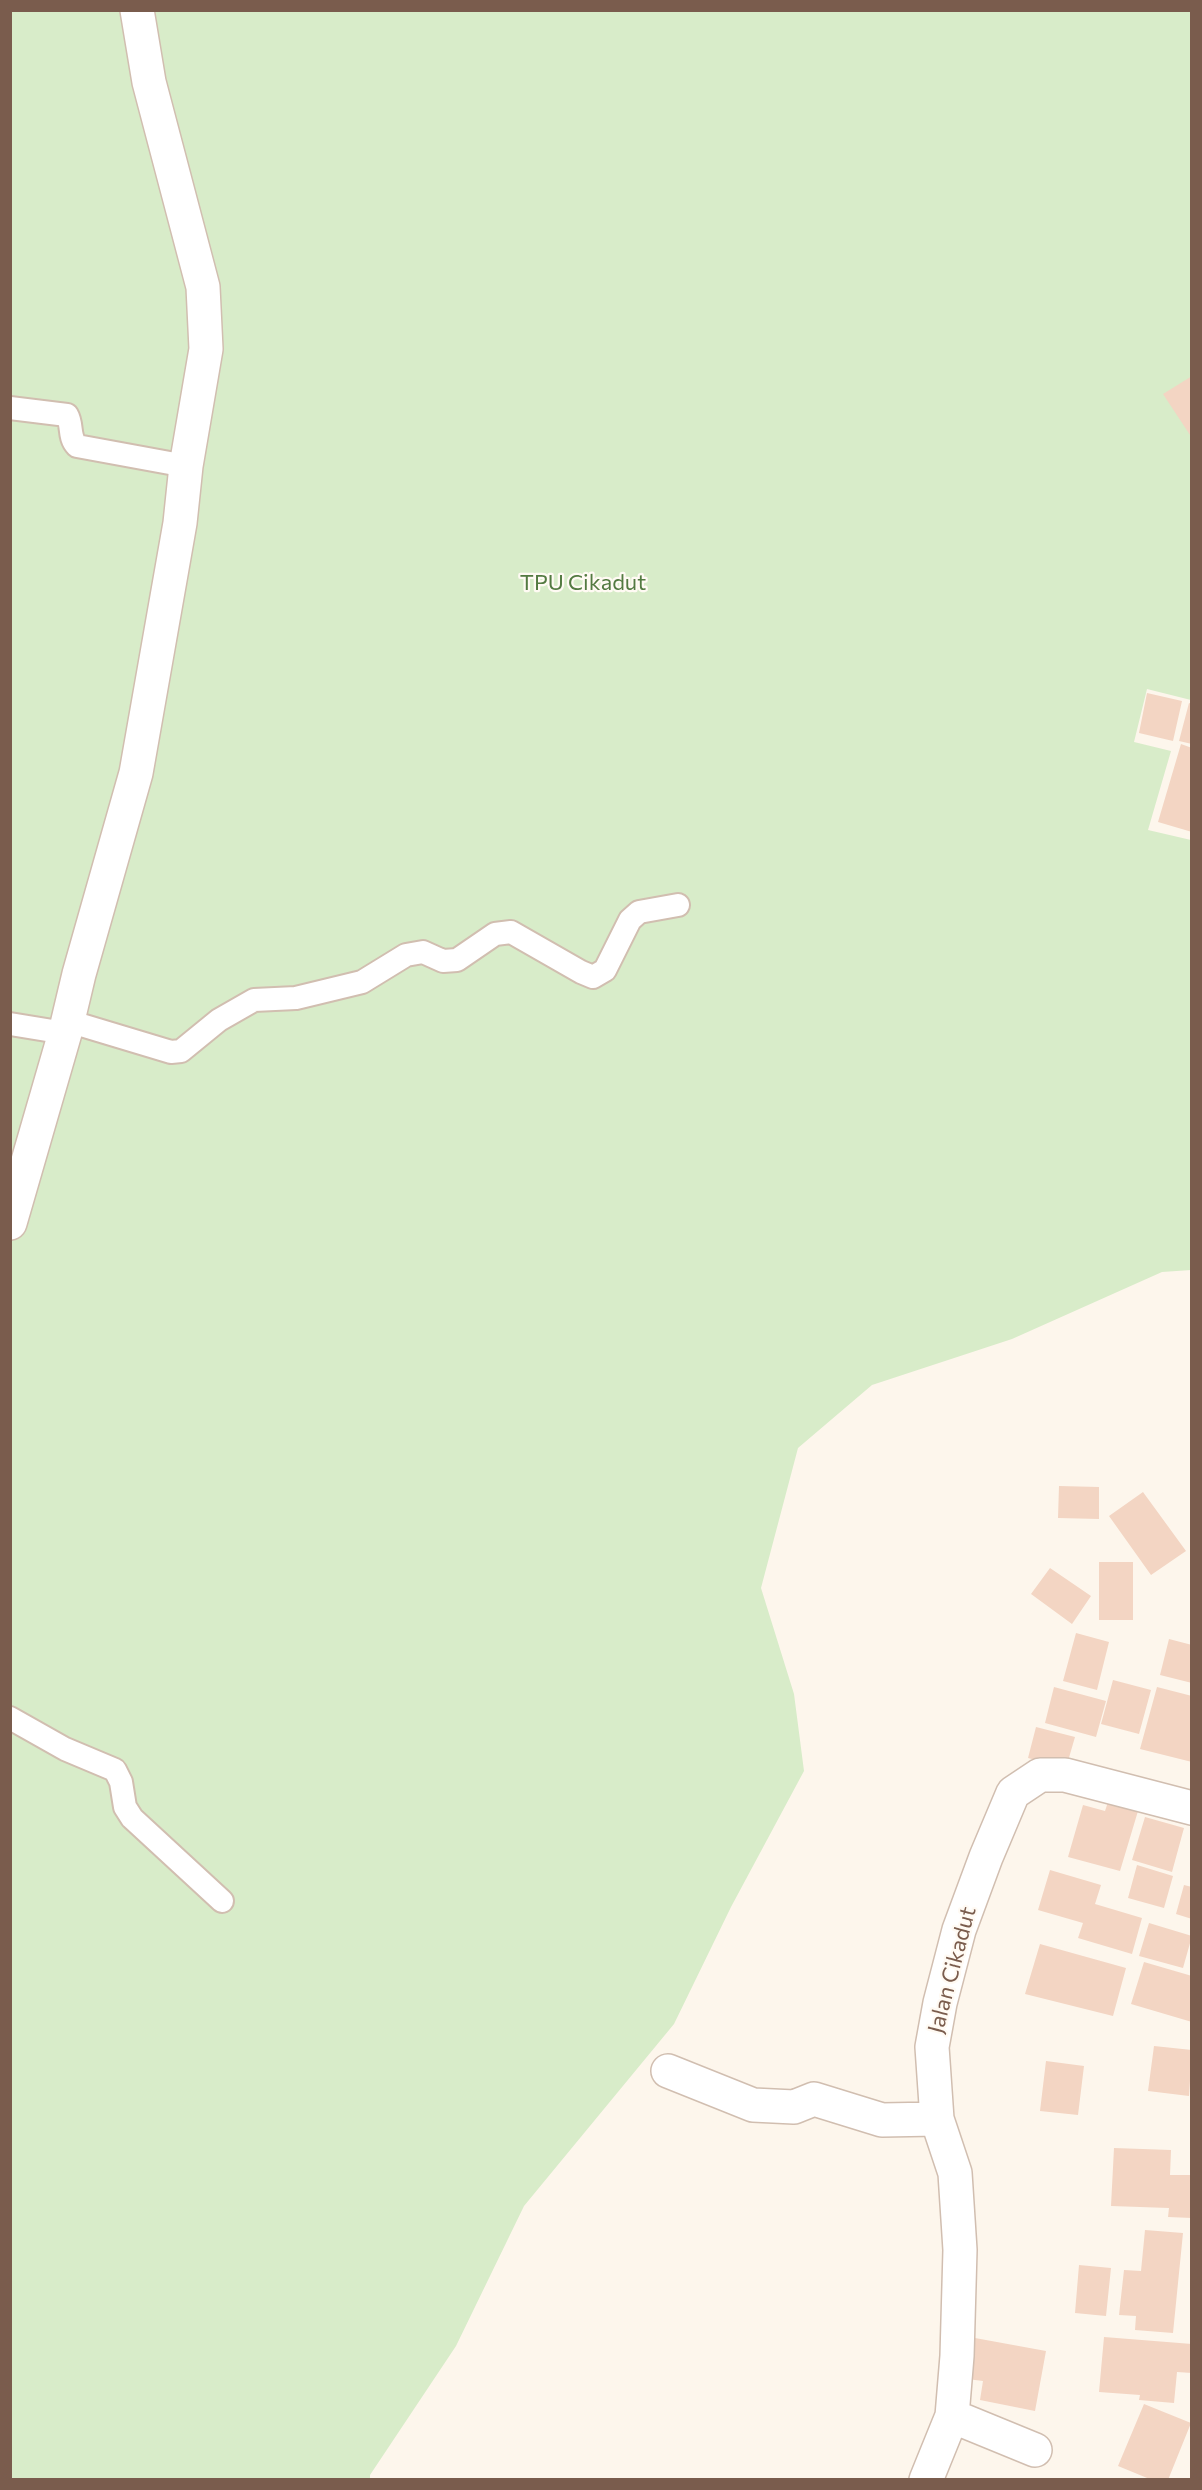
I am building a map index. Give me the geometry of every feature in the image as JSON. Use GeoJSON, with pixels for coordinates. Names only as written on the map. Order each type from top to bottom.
{"type":"FeatureCollection","features":[{"type":"Feature","properties":{"kind":"street"},"geometry":{"type":"LineString","coordinates":[[10,1222],[67,1027],[136,773],[180,523],[186,466],[206,349],[203,287],[149,82],[137,10]]}},
{"type":"Feature","properties":{"kind":"street","name":"Jalan Cikadut"},"geometry":{"type":"LineString","coordinates":[[926,2480],[952,2416],[957,2356],[960,2250],[955,2173],[937,2119],[932,2048],[940,2002],[959,1930],[986,1857],[1013,1793],[1040,1775],[1065,1775],[1191,1808]]}},
{"type":"Feature","properties":{"kind":"street"},"geometry":{"type":"LineString","coordinates":[[668,2071],[753,2105],[795,2107],[814,2099],[882,2121],[937,2119]]}},
{"type":"Feature","properties":{"kind":"street"},"geometry":{"type":"LineString","coordinates":[[952,2416],[1035,2450]]}},
{"type":"Feature","properties":{"kind":"lane"},"geometry":{"type":"LineString","coordinates":[[10,408],[67,415],[70,420],[71,438],[77,446],[186,466]]}},
{"type":"Feature","properties":{"kind":"lane"},"geometry":{"type":"LineString","coordinates":[[10,1024],[67,1027],[171,1052],[181,1051],[219,1020],[254,1000],[296,999],[362,982],[406,955],[423,952],[443,961],[457,960],[495,934],[511,932],[593,977],[605,970],[630,920],[639,912],[678,905]]}},
{"type":"Feature","properties":{"kind":"lane"},"geometry":{"type":"LineString","coordinates":[[10,1718],[65,1749],[115,1770],[121,1782],[125,1807],[132,1818],[222,1901]]}},
{"type":"Feature","properties":{"kind":"green space","name":"TPU Cikadut"},"geometry":{"type":"Polygon","coordinates":[[[11,11],[1191,11],[1191,700],[1147,689],[1134,742],[1171,751],[1148,830],[1191,840],[1191,1270],[1162,1272],[1012,1339],[872,1385],[798,1448],[761,1588],[794,1694],[804,1771],[731,1907],[674,2024],[524,2206],[456,2346],[370,2475],[370,2479],[11,2480],[11,11]]]}},
{"type":"Feature","properties":{"kind":"building"},"geometry":{"type":"Polygon","coordinates":[[[1192,376],[1192,438],[1163,394],[1192,376]]]}},
{"type":"Feature","properties":{"kind":"building"},"geometry":{"type":"Polygon","coordinates":[[[1147,693],[1182,701],[1173,741],[1139,733],[1147,693]]]}},
{"type":"Feature","properties":{"kind":"building"},"geometry":{"type":"Polygon","coordinates":[[[1189,703],[1192,704],[1192,744],[1179,741],[1189,703]]]}},
{"type":"Feature","properties":{"kind":"building"},"geometry":{"type":"Polygon","coordinates":[[[1181,744],[1192,748],[1192,832],[1158,822],[1181,744]]]}},
{"type":"Feature","properties":{"kind":"building"},"geometry":{"type":"Polygon","coordinates":[[[1059,1486],[1099,1487],[1099,1519],[1058,1518],[1059,1486]]]}},
{"type":"Feature","properties":{"kind":"building"},"geometry":{"type":"Polygon","coordinates":[[[1143,1492],[1186,1551],[1151,1575],[1109,1516],[1143,1492]]]}},
{"type":"Feature","properties":{"kind":"building"},"geometry":{"type":"Polygon","coordinates":[[[1099,1562],[1133,1562],[1133,1620],[1099,1620],[1099,1562]]]}},
{"type":"Feature","properties":{"kind":"building"},"geometry":{"type":"Polygon","coordinates":[[[1050,1568],[1091,1596],[1072,1624],[1031,1594],[1050,1568]]]}},
{"type":"Feature","properties":{"kind":"building"},"geometry":{"type":"Polygon","coordinates":[[[1076,1633],[1109,1642],[1097,1690],[1063,1681],[1076,1633]]]}},
{"type":"Feature","properties":{"kind":"building"},"geometry":{"type":"Polygon","coordinates":[[[1169,1639],[1192,1645],[1192,1683],[1160,1675],[1169,1639]]]}},
{"type":"Feature","properties":{"kind":"building"},"geometry":{"type":"Polygon","coordinates":[[[1113,1680],[1151,1690],[1139,1734],[1101,1724],[1113,1680]]]}},
{"type":"Feature","properties":{"kind":"building"},"geometry":{"type":"Polygon","coordinates":[[[1054,1687],[1106,1701],[1096,1737],[1045,1723],[1054,1687]]]}},
{"type":"Feature","properties":{"kind":"building"},"geometry":{"type":"Polygon","coordinates":[[[1157,1687],[1192,1696],[1192,1762],[1140,1749],[1157,1687]]]}},
{"type":"Feature","properties":{"kind":"building"},"geometry":{"type":"Polygon","coordinates":[[[1036,1727],[1075,1737],[1066,1768],[1028,1758],[1036,1727]]]}},
{"type":"Feature","properties":{"kind":"building"},"geometry":{"type":"Polygon","coordinates":[[[1108,1802],[1138,1811],[1120,1871],[1068,1857],[1083,1805],[1105,1811],[1108,1802]]]}},
{"type":"Feature","properties":{"kind":"building"},"geometry":{"type":"Polygon","coordinates":[[[1145,1817],[1184,1828],[1172,1872],[1132,1860],[1145,1817]]]}},
{"type":"Feature","properties":{"kind":"building"},"geometry":{"type":"Polygon","coordinates":[[[1137,1865],[1173,1876],[1164,1908],[1128,1898],[1137,1865]]]}},
{"type":"Feature","properties":{"kind":"building"},"geometry":{"type":"Polygon","coordinates":[[[1050,1870],[1101,1885],[1095,1904],[1142,1918],[1132,1954],[1078,1938],[1083,1923],[1038,1910],[1050,1870]]]}},
{"type":"Feature","properties":{"kind":"building"},"geometry":{"type":"Polygon","coordinates":[[[1184,1885],[1192,1887],[1192,1919],[1176,1914],[1184,1885]]]}},
{"type":"Feature","properties":{"kind":"building"},"geometry":{"type":"Polygon","coordinates":[[[1149,1923],[1192,1936],[1183,1968],[1139,1956],[1149,1923]]]}},
{"type":"Feature","properties":{"kind":"building"},"geometry":{"type":"Polygon","coordinates":[[[1040,1944],[1126,1968],[1113,2016],[1025,1994],[1040,1944]]]}},
{"type":"Feature","properties":{"kind":"building"},"geometry":{"type":"Polygon","coordinates":[[[1144,1962],[1192,1976],[1192,2022],[1131,2004],[1144,1962]]]}},
{"type":"Feature","properties":{"kind":"building"},"geometry":{"type":"Polygon","coordinates":[[[1154,2046],[1192,2050],[1189,2096],[1148,2091],[1154,2046]]]}},
{"type":"Feature","properties":{"kind":"building"},"geometry":{"type":"Polygon","coordinates":[[[1046,2061],[1084,2066],[1078,2115],[1040,2111],[1046,2061]]]}},
{"type":"Feature","properties":{"kind":"building"},"geometry":{"type":"Polygon","coordinates":[[[1114,2148],[1171,2150],[1170,2175],[1192,2175],[1192,2218],[1168,2217],[1169,2208],[1111,2206],[1114,2148]]]}},
{"type":"Feature","properties":{"kind":"building"},"geometry":{"type":"Polygon","coordinates":[[[1145,2230],[1183,2233],[1173,2333],[1135,2330],[1136,2316],[1119,2315],[1124,2270],[1141,2271],[1145,2230]]]}},
{"type":"Feature","properties":{"kind":"building"},"geometry":{"type":"Polygon","coordinates":[[[1079,2265],[1111,2268],[1106,2316],[1075,2313],[1079,2265]]]}},
{"type":"Feature","properties":{"kind":"building"},"geometry":{"type":"Polygon","coordinates":[[[1104,2337],[1192,2344],[1192,2373],[1177,2372],[1174,2403],[1139,2400],[1140,2395],[1099,2392],[1104,2337]]]}},
{"type":"Feature","properties":{"kind":"building"},"geometry":{"type":"Polygon","coordinates":[[[975,2338],[1046,2351],[1035,2411],[980,2400],[983,2381],[967,2379],[975,2338]]]}},
{"type":"Feature","properties":{"kind":"building"},"geometry":{"type":"Polygon","coordinates":[[[1144,2404],[1191,2423],[1168,2480],[1152,2480],[1118,2466],[1144,2404]]]}}]}
